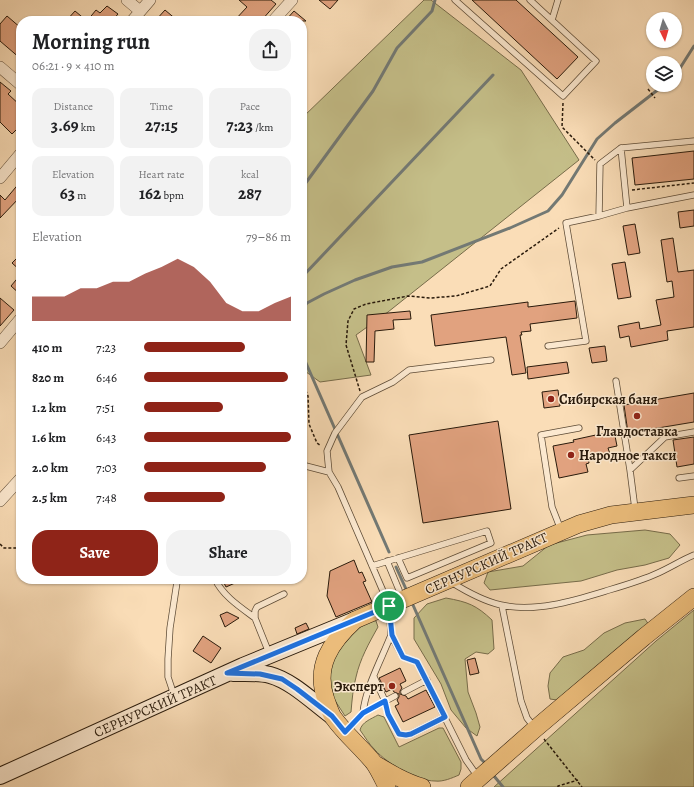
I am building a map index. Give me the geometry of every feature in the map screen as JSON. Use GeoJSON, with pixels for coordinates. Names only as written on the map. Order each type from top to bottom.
{"type":"FeatureCollection","features":[{"type":"Feature","properties":{"kind":"main road","name":"СЕРНУРСКИЙ ТРАКТ"},"geometry":{"type":"LineString","coordinates":[[0,776],[227,673],[389,606],[562,530],[596,519],[635,512],[694,505]]}},
{"type":"Feature","properties":{"kind":"main road"},"geometry":{"type":"LineString","coordinates":[[470,784],[644,637],[694,597]]}},
{"type":"Feature","properties":{"kind":"main road"},"geometry":{"type":"LineString","coordinates":[[332,716],[324,695],[322,684],[323,665],[326,655],[341,632],[355,620]]}},
{"type":"Feature","properties":{"kind":"main road"},"geometry":{"type":"LineString","coordinates":[[227,673],[260,674],[275,677],[289,683],[332,716],[374,764],[387,787]]}},
{"type":"Feature","properties":{"kind":"main road"},"geometry":{"type":"LineString","coordinates":[[374,764],[396,776],[422,787]]}},
{"type":"Feature","properties":{"kind":"street"},"geometry":{"type":"LineString","coordinates":[[127,0],[140,11]]}},
{"type":"Feature","properties":{"kind":"street"},"geometry":{"type":"LineString","coordinates":[[136,16],[150,0]]}},
{"type":"Feature","properties":{"kind":"street"},"geometry":{"type":"LineString","coordinates":[[278,16],[292,0]]}},
{"type":"Feature","properties":{"kind":"street"},"geometry":{"type":"LineString","coordinates":[[0,67],[16,81]]}},
{"type":"Feature","properties":{"kind":"street"},"geometry":{"type":"LineString","coordinates":[[0,178],[16,162]]}},
{"type":"Feature","properties":{"kind":"street"},"geometry":{"type":"LineString","coordinates":[[0,343],[16,324]]}},
{"type":"Feature","properties":{"kind":"street"},"geometry":{"type":"LineString","coordinates":[[0,501],[16,483]]}},
{"type":"Feature","properties":{"kind":"lane"},"geometry":{"type":"LineString","coordinates":[[455,0],[563,96],[596,61],[530,0]]}},
{"type":"Feature","properties":{"kind":"lane"},"geometry":{"type":"LineString","coordinates":[[552,20],[558,0]]}},
{"type":"Feature","properties":{"kind":"lane"},"geometry":{"type":"LineString","coordinates":[[599,216],[600,164],[621,148],[694,141]]}},
{"type":"Feature","properties":{"kind":"lane"},"geometry":{"type":"LineString","coordinates":[[621,148],[627,208]]}},
{"type":"Feature","properties":{"kind":"lane"},"geometry":{"type":"LineString","coordinates":[[548,346],[586,341],[566,223],[627,208],[694,195]]}},
{"type":"Feature","properties":{"kind":"lane"},"geometry":{"type":"LineString","coordinates":[[470,784],[466,760],[427,680],[417,662],[403,657],[392,635],[389,606],[338,487],[329,472],[327,451],[335,433],[362,397],[394,382],[409,370],[491,360]]}},
{"type":"Feature","properties":{"kind":"lane"},"geometry":{"type":"LineString","coordinates":[[616,381],[635,512]]}},
{"type":"Feature","properties":{"kind":"lane"},"geometry":{"type":"LineString","coordinates":[[562,530],[552,507],[541,435],[579,428]]}},
{"type":"Feature","properties":{"kind":"lane"},"geometry":{"type":"LineString","coordinates":[[630,470],[665,437],[694,432]]}},
{"type":"Feature","properties":{"kind":"lane"},"geometry":{"type":"LineString","coordinates":[[307,466],[329,472]]}},
{"type":"Feature","properties":{"kind":"lane"},"geometry":{"type":"LineString","coordinates":[[679,478],[694,476]]}},
{"type":"Feature","properties":{"kind":"lane"},"geometry":{"type":"LineString","coordinates":[[372,566],[387,561],[487,531],[491,543],[407,578],[398,558]]}},
{"type":"Feature","properties":{"kind":"lane"},"geometry":{"type":"LineString","coordinates":[[447,580],[487,602],[518,608],[536,607],[567,602],[631,583],[659,573],[694,554]]}},
{"type":"Feature","properties":{"kind":"lane"},"geometry":{"type":"LineString","coordinates":[[387,561],[399,590]]}},
{"type":"Feature","properties":{"kind":"lane"},"geometry":{"type":"LineString","coordinates":[[175,697],[168,677],[168,659],[170,628],[177,584]]}},
{"type":"Feature","properties":{"kind":"lane"},"geometry":{"type":"LineString","coordinates":[[217,584],[219,588],[236,604],[255,618]]}},
{"type":"Feature","properties":{"kind":"lane"},"geometry":{"type":"LineString","coordinates":[[270,655],[255,618],[255,611],[257,607],[284,594]]}},
{"type":"Feature","properties":{"kind":"lane"},"geometry":{"type":"LineString","coordinates":[[502,606],[521,701],[527,718],[535,729]]}},
{"type":"Feature","properties":{"kind":"lane"},"geometry":{"type":"LineString","coordinates":[[363,713],[364,705],[374,677],[392,635]]}},
{"type":"Feature","properties":{"kind":"lane"},"geometry":{"type":"LineString","coordinates":[[374,677],[385,701],[388,714],[396,730],[402,735],[411,734],[445,717]]}},
{"type":"Feature","properties":{"kind":"lane"},"geometry":{"type":"LineString","coordinates":[[404,692],[427,680]]}},
{"type":"Feature","properties":{"kind":"lane"},"geometry":{"type":"LineString","coordinates":[[345,732],[363,713],[395,696]]}},
{"type":"Feature","properties":{"kind":"path"},"geometry":{"type":"LineString","coordinates":[[650,92],[655,98]]}},
{"type":"Feature","properties":{"kind":"path"},"geometry":{"type":"LineString","coordinates":[[563,96],[562,127],[600,164]]}},
{"type":"Feature","properties":{"kind":"path"},"geometry":{"type":"LineString","coordinates":[[631,190],[694,184]]}},
{"type":"Feature","properties":{"kind":"path"},"geometry":{"type":"LineString","coordinates":[[362,397],[346,345],[348,321],[354,309],[366,304],[408,296],[430,298],[456,296],[490,286],[501,269],[566,223]]}},
{"type":"Feature","properties":{"kind":"path"},"geometry":{"type":"LineString","coordinates":[[307,394],[310,424],[317,443],[327,451]]}},
{"type":"Feature","properties":{"kind":"path"},"geometry":{"type":"LineString","coordinates":[[0,544],[4,548],[16,548]]}},
{"type":"Feature","properties":{"kind":"path"},"geometry":{"type":"LineString","coordinates":[[535,729],[578,780],[582,787]]}},
{"type":"Feature","properties":{"kind":"path"},"geometry":{"type":"LineString","coordinates":[[558,787],[578,780]]}},
{"type":"Feature","properties":{"kind":"shaded area"},"geometry":{"type":"Polygon","coordinates":[[[424,0],[431,0],[521,70],[579,160],[388,312],[356,335],[371,375],[320,382],[307,373],[307,113],[424,0]]]}},
{"type":"Feature","properties":{"kind":"shaded area"},"geometry":{"type":"Polygon","coordinates":[[[645,530],[670,534],[680,545],[669,558],[645,565],[617,570],[581,581],[490,590],[484,583],[488,572],[523,566],[549,545],[587,535],[645,530]]]}},
{"type":"Feature","properties":{"kind":"shaded area"},"geometry":{"type":"Polygon","coordinates":[[[446,598],[471,605],[492,620],[494,649],[488,654],[476,652],[465,659],[468,692],[480,727],[477,736],[466,728],[451,710],[441,684],[414,639],[414,618],[427,604],[446,598]]]}},
{"type":"Feature","properties":{"kind":"shaded area"},"geometry":{"type":"Polygon","coordinates":[[[694,610],[694,787],[494,787],[656,641],[694,610]]]}},
{"type":"Feature","properties":{"kind":"shaded area"},"geometry":{"type":"Polygon","coordinates":[[[645,619],[649,625],[557,700],[550,699],[548,686],[550,673],[563,657],[584,650],[604,633],[625,623],[645,619]]]}},
{"type":"Feature","properties":{"kind":"shaded area"},"geometry":{"type":"Polygon","coordinates":[[[372,620],[376,621],[378,627],[365,651],[358,670],[353,690],[351,712],[345,716],[334,699],[329,678],[332,656],[352,632],[372,620]]]}},
{"type":"Feature","properties":{"kind":"shaded area"},"geometry":{"type":"Polygon","coordinates":[[[378,715],[384,717],[399,747],[439,728],[443,728],[461,762],[459,775],[441,781],[428,780],[411,775],[387,761],[373,748],[360,730],[365,723],[378,715]]]}},
{"type":"Feature","properties":{"kind":"building"},"geometry":{"type":"Polygon","coordinates":[[[239,0],[271,0],[276,4],[265,16],[239,16],[247,7],[239,0]]]}},
{"type":"Feature","properties":{"kind":"building"},"geometry":{"type":"Polygon","coordinates":[[[319,0],[338,0],[330,9],[319,0]]]}},
{"type":"Feature","properties":{"kind":"building"},"geometry":{"type":"Polygon","coordinates":[[[472,0],[516,0],[578,57],[557,79],[472,0]]]}},
{"type":"Feature","properties":{"kind":"building"},"geometry":{"type":"Polygon","coordinates":[[[107,6],[118,14],[116,16],[91,16],[96,10],[100,13],[107,6]]]}},
{"type":"Feature","properties":{"kind":"building"},"geometry":{"type":"Polygon","coordinates":[[[165,10],[172,16],[160,16],[165,10]]]}},
{"type":"Feature","properties":{"kind":"building"},"geometry":{"type":"Polygon","coordinates":[[[75,11],[81,16],[70,16],[75,11]]]}},
{"type":"Feature","properties":{"kind":"building"},"geometry":{"type":"Polygon","coordinates":[[[294,11],[300,16],[290,16],[294,11]]]}},
{"type":"Feature","properties":{"kind":"building"},"geometry":{"type":"Polygon","coordinates":[[[7,16],[16,24],[16,55],[0,41],[0,24],[7,16]]]}},
{"type":"Feature","properties":{"kind":"building"},"geometry":{"type":"Polygon","coordinates":[[[0,82],[11,91],[8,94],[16,101],[16,130],[12,134],[0,122],[0,82]]]}},
{"type":"Feature","properties":{"kind":"building"},"geometry":{"type":"Polygon","coordinates":[[[694,151],[694,179],[635,185],[632,158],[694,151]]]}},
{"type":"Feature","properties":{"kind":"building"},"geometry":{"type":"Polygon","coordinates":[[[16,187],[16,201],[0,218],[0,195],[5,200],[16,187]]]}},
{"type":"Feature","properties":{"kind":"building"},"geometry":{"type":"Polygon","coordinates":[[[694,210],[694,226],[680,228],[678,212],[694,210]]]}},
{"type":"Feature","properties":{"kind":"building"},"geometry":{"type":"Polygon","coordinates":[[[635,224],[640,253],[628,255],[623,226],[635,224]]]}},
{"type":"Feature","properties":{"kind":"building"},"geometry":{"type":"Polygon","coordinates":[[[673,238],[678,272],[694,270],[694,327],[667,331],[668,340],[631,347],[629,336],[620,338],[618,326],[639,322],[640,329],[661,325],[656,300],[674,297],[672,281],[667,282],[661,240],[673,238]]]}},
{"type":"Feature","properties":{"kind":"building"},"geometry":{"type":"Polygon","coordinates":[[[16,259],[16,267],[12,263],[16,259]]]}},
{"type":"Feature","properties":{"kind":"building"},"geometry":{"type":"Polygon","coordinates":[[[625,262],[631,297],[618,299],[612,264],[625,262]]]}},
{"type":"Feature","properties":{"kind":"building"},"geometry":{"type":"Polygon","coordinates":[[[16,280],[16,290],[11,286],[16,280]]]}},
{"type":"Feature","properties":{"kind":"building"},"geometry":{"type":"Polygon","coordinates":[[[0,298],[14,310],[0,326],[0,298]]]}},
{"type":"Feature","properties":{"kind":"building"},"geometry":{"type":"Polygon","coordinates":[[[575,301],[577,318],[530,324],[531,331],[521,332],[522,335],[520,335],[526,373],[512,375],[506,337],[435,346],[431,315],[528,302],[528,307],[575,301]]]}},
{"type":"Feature","properties":{"kind":"building"},"geometry":{"type":"Polygon","coordinates":[[[410,311],[411,319],[393,320],[394,329],[375,331],[374,362],[366,362],[367,315],[410,311]]]}},
{"type":"Feature","properties":{"kind":"building"},"geometry":{"type":"Polygon","coordinates":[[[605,346],[607,361],[592,363],[589,348],[605,346]]]}},
{"type":"Feature","properties":{"kind":"building"},"geometry":{"type":"Polygon","coordinates":[[[567,362],[569,373],[528,379],[527,367],[567,362]]]}},
{"type":"Feature","properties":{"kind":"building","name":"Сибирская баня"},"geometry":{"type":"Polygon","coordinates":[[[558,390],[560,406],[544,408],[542,392],[558,390]]]}},
{"type":"Feature","properties":{"kind":"building"},"geometry":{"type":"Polygon","coordinates":[[[694,393],[694,422],[628,433],[624,405],[694,393]]]}},
{"type":"Feature","properties":{"kind":"building"},"geometry":{"type":"Polygon","coordinates":[[[498,421],[511,509],[423,523],[409,435],[498,421]]]}},
{"type":"Feature","properties":{"kind":"building","name":"Народное такси"},"geometry":{"type":"Polygon","coordinates":[[[614,431],[617,446],[608,448],[610,454],[588,458],[589,463],[586,464],[588,472],[559,478],[553,446],[614,431]]]}},
{"type":"Feature","properties":{"kind":"building"},"geometry":{"type":"Polygon","coordinates":[[[694,437],[694,464],[677,467],[673,440],[694,437]]]}},
{"type":"Feature","properties":{"kind":"building"},"geometry":{"type":"Polygon","coordinates":[[[354,560],[359,573],[362,572],[366,581],[363,582],[372,602],[336,617],[327,596],[330,571],[354,560]]]}},
{"type":"Feature","properties":{"kind":"building"},"geometry":{"type":"Polygon","coordinates":[[[224,584],[233,584],[226,587],[224,584]]]}},
{"type":"Feature","properties":{"kind":"building"},"geometry":{"type":"Polygon","coordinates":[[[227,612],[239,618],[225,627],[220,615],[227,612]]]}},
{"type":"Feature","properties":{"kind":"building"},"geometry":{"type":"Polygon","coordinates":[[[306,623],[309,629],[297,634],[295,628],[306,623]]]}},
{"type":"Feature","properties":{"kind":"building"},"geometry":{"type":"Polygon","coordinates":[[[203,636],[221,648],[211,663],[193,651],[203,636]]]}},
{"type":"Feature","properties":{"kind":"building"},"geometry":{"type":"Polygon","coordinates":[[[475,658],[479,673],[470,675],[467,660],[475,658]]]}},
{"type":"Feature","properties":{"kind":"building"},"geometry":{"type":"Polygon","coordinates":[[[400,668],[406,681],[400,684],[402,688],[400,694],[406,696],[408,699],[426,690],[435,707],[403,722],[395,706],[399,704],[397,700],[399,694],[394,692],[392,689],[386,692],[379,678],[400,668]]]}},
{"type":"Feature","properties":{"kind":"waterway"},"geometry":{"type":"LineString","coordinates":[[307,181],[373,91],[397,48],[432,11],[435,0]]}},
{"type":"Feature","properties":{"kind":"waterway"},"geometry":{"type":"LineString","coordinates":[[682,65],[694,46]]}},
{"type":"Feature","properties":{"kind":"waterway"},"geometry":{"type":"LineString","coordinates":[[307,272],[493,75]]}},
{"type":"Feature","properties":{"kind":"waterway"},"geometry":{"type":"LineString","coordinates":[[307,303],[355,280],[392,267],[422,262],[510,228],[548,211],[562,195],[597,139],[655,92]]}},
{"type":"Feature","properties":{"kind":"waterway"},"geometry":{"type":"LineString","coordinates":[[307,365],[389,552]]}},
{"type":"Feature","properties":{"kind":"waterway"},"geometry":{"type":"LineString","coordinates":[[396,567],[406,589]]}},
{"type":"Feature","properties":{"kind":"waterway"},"geometry":{"type":"LineString","coordinates":[[413,605],[481,759],[484,762]]}},
{"type":"Feature","properties":{"kind":"waterway"},"geometry":{"type":"LineString","coordinates":[[494,776],[503,787]]}},
{"type":"Feature","properties":{"kind":"place","name":"Сибирская баня"},"geometry":{"type":"Point","coordinates":[551,399]}},
{"type":"Feature","properties":{"kind":"place","name":"Главдоставка"},"geometry":{"type":"Point","coordinates":[637,416]}},
{"type":"Feature","properties":{"kind":"place","name":"Народное такси"},"geometry":{"type":"Point","coordinates":[571,455]}},
{"type":"Feature","properties":{"kind":"place","name":"Эксперт"},"geometry":{"type":"Point","coordinates":[392,686]}},
{"type":"Feature","properties":{"kind":"route"},"geometry":{"type":"LineString","coordinates":[[389,606],[392,635],[403,657],[417,662],[445,717],[411,734],[399,734],[388,714],[385,701],[363,713],[345,732],[332,716],[282,679],[260,674],[227,673],[243,666],[389,606]]}}]}
